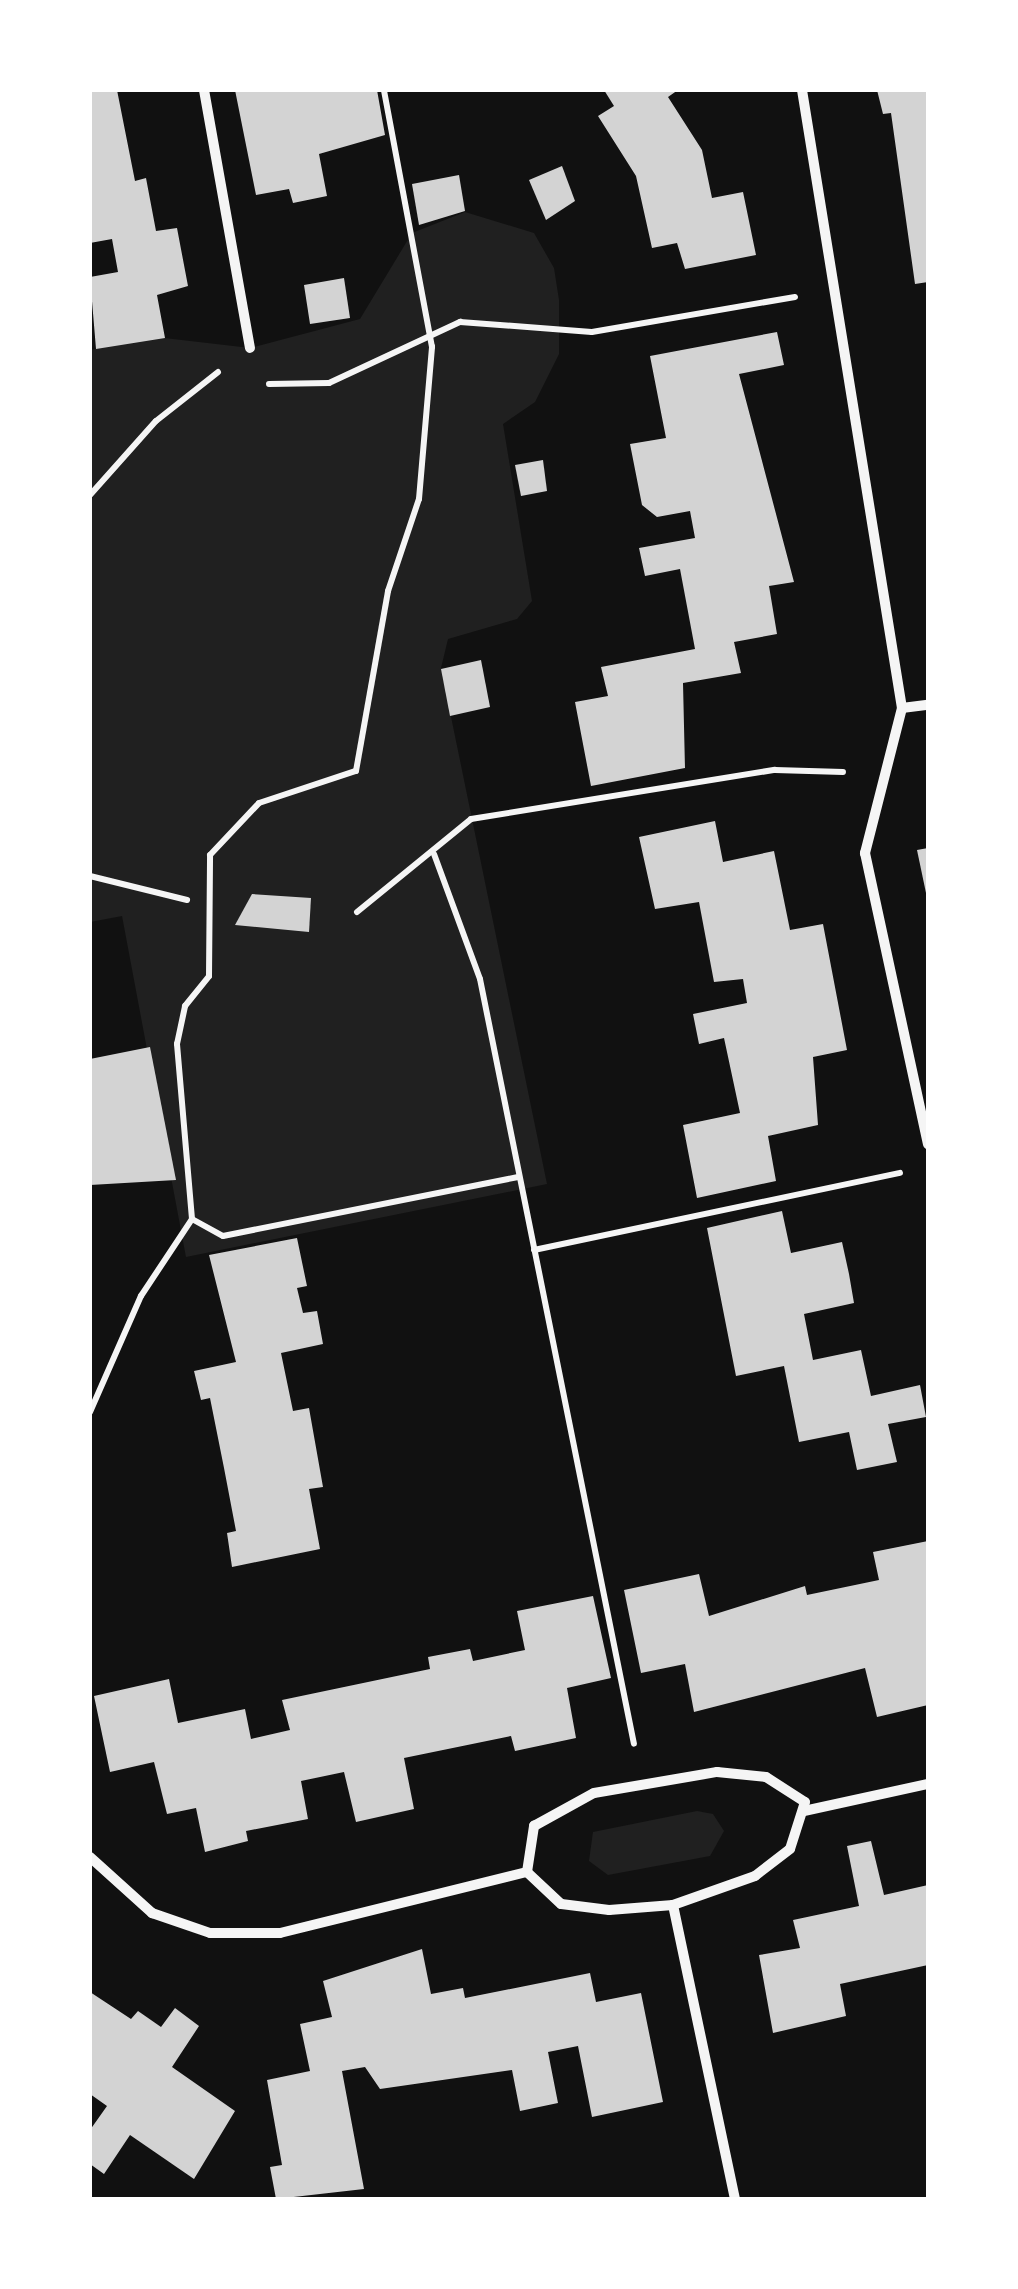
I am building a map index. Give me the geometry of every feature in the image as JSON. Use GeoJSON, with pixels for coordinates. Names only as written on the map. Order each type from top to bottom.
{"type":"FeatureCollection","features":[{"type":"Feature","properties":{"kind":"street"},"geometry":{"type":"LineString","coordinates":[[204,90],[250,348]]}},
{"type":"Feature","properties":{"kind":"street"},"geometry":{"type":"LineString","coordinates":[[802,90],[902,708],[865,854],[928,1144]]}},
{"type":"Feature","properties":{"kind":"street"},"geometry":{"type":"LineString","coordinates":[[902,708],[928,705]]}},
{"type":"Feature","properties":{"kind":"street"},"geometry":{"type":"LineString","coordinates":[[718,1772],[766,1777],[804,1802],[790,1849],[755,1876],[673,1905],[561,1904],[528,1872],[534,1826],[594,1793],[718,1772]]}},
{"type":"Feature","properties":{"kind":"street"},"geometry":{"type":"LineString","coordinates":[[804,1811],[928,1784]]}},
{"type":"Feature","properties":{"kind":"street"},"geometry":{"type":"LineString","coordinates":[[90,1858],[152,1913],[210,1933],[280,1933],[528,1872]]}},
{"type":"Feature","properties":{"kind":"street"},"geometry":{"type":"LineString","coordinates":[[673,1905],[734,2199]]}},
{"type":"Feature","properties":{"kind":"path"},"geometry":{"type":"LineString","coordinates":[[90,1412],[141,1296],[192,1219],[177,1044],[185,1006],[209,976],[210,855],[260,802],[356,771],[388,591],[418,500],[428,329],[384,90]]}},
{"type":"Feature","properties":{"kind":"path"},"geometry":{"type":"LineString","coordinates":[[90,496],[156,421],[250,348],[272,386],[300,389],[329,384],[428,329],[504,319],[592,332],[834,291]]}},
{"type":"Feature","properties":{"kind":"path"},"geometry":{"type":"LineString","coordinates":[[357,912],[434,854],[471,819],[774,770],[886,774]]}},
{"type":"Feature","properties":{"kind":"path"},"geometry":{"type":"LineString","coordinates":[[434,854],[480,978],[641,1782]]}},
{"type":"Feature","properties":{"kind":"path"},"geometry":{"type":"LineString","coordinates":[[90,876],[187,900]]}},
{"type":"Feature","properties":{"kind":"path"},"geometry":{"type":"LineString","coordinates":[[534,1250],[910,1171]]}},
{"type":"Feature","properties":{"kind":"path"},"geometry":{"type":"LineString","coordinates":[[192,1219],[223,1236],[518,1176]]}},
{"type":"Feature","properties":{"kind":"shaded area"},"geometry":{"type":"Polygon","coordinates":[[[465,212],[534,233],[554,268],[559,300],[559,354],[535,402],[503,424],[532,601],[517,619],[448,639],[441,668],[547,1184],[186,1257],[122,916],[90,922],[90,350],[156,337],[250,348],[360,319],[412,233],[465,212]]]}},
{"type":"Feature","properties":{"kind":"shaded area"},"geometry":{"type":"Polygon","coordinates":[[[697,1811],[713,1814],[724,1831],[710,1856],[608,1875],[589,1861],[593,1832],[697,1811]]]}},
{"type":"Feature","properties":{"kind":"building"},"geometry":{"type":"Polygon","coordinates":[[[90,90],[117,90],[135,181],[146,178],[156,231],[177,228],[188,286],[157,295],[165,338],[96,349],[90,277],[118,272],[112,239],[90,243],[90,90]]]}},
{"type":"Feature","properties":{"kind":"building"},"geometry":{"type":"Polygon","coordinates":[[[235,90],[377,90],[385,135],[319,154],[327,196],[293,203],[289,189],[256,195],[235,90]]]}},
{"type":"Feature","properties":{"kind":"building"},"geometry":{"type":"Polygon","coordinates":[[[604,90],[678,90],[668,97],[702,150],[712,198],[743,192],[756,255],[685,269],[677,243],[652,248],[636,176],[598,116],[614,106],[604,90]]]}},
{"type":"Feature","properties":{"kind":"building"},"geometry":{"type":"Polygon","coordinates":[[[877,90],[928,90],[928,282],[915,284],[891,113],[883,114],[877,90]]]}},
{"type":"Feature","properties":{"kind":"building"},"geometry":{"type":"Polygon","coordinates":[[[562,166],[575,201],[546,220],[529,180],[562,166]]]}},
{"type":"Feature","properties":{"kind":"building"},"geometry":{"type":"Polygon","coordinates":[[[459,175],[465,211],[419,225],[412,184],[459,175]]]}},
{"type":"Feature","properties":{"kind":"building"},"geometry":{"type":"Polygon","coordinates":[[[344,278],[350,318],[310,324],[304,285],[344,278]]]}},
{"type":"Feature","properties":{"kind":"building"},"geometry":{"type":"Polygon","coordinates":[[[777,332],[784,365],[739,374],[794,582],[769,586],[777,634],[734,642],[741,673],[683,683],[685,768],[591,786],[575,702],[608,696],[601,667],[695,649],[680,569],[645,576],[639,548],[695,538],[690,511],[657,517],[642,505],[630,444],[666,438],[650,356],[777,332]]]}},
{"type":"Feature","properties":{"kind":"building"},"geometry":{"type":"Polygon","coordinates":[[[543,460],[547,491],[521,496],[515,465],[543,460]]]}},
{"type":"Feature","properties":{"kind":"building"},"geometry":{"type":"Polygon","coordinates":[[[481,660],[490,707],[450,716],[441,669],[481,660]]]}},
{"type":"Feature","properties":{"kind":"building"},"geometry":{"type":"Polygon","coordinates":[[[715,821],[723,862],[774,851],[790,930],[823,924],[847,1050],[813,1057],[818,1125],[768,1136],[776,1181],[697,1198],[683,1125],[740,1113],[724,1038],[699,1044],[693,1014],[747,1003],[743,979],[714,982],[699,902],[655,909],[639,837],[715,821]]]}},
{"type":"Feature","properties":{"kind":"building"},"geometry":{"type":"Polygon","coordinates":[[[928,848],[928,893],[926,893],[917,850],[928,848]]]}},
{"type":"Feature","properties":{"kind":"building"},"geometry":{"type":"Polygon","coordinates":[[[252,894],[311,898],[309,932],[235,925],[252,894]]]}},
{"type":"Feature","properties":{"kind":"building"},"geometry":{"type":"Polygon","coordinates":[[[150,1047],[176,1180],[90,1185],[90,1059],[150,1047]]]}},
{"type":"Feature","properties":{"kind":"building"},"geometry":{"type":"Polygon","coordinates":[[[782,1211],[791,1253],[842,1242],[849,1274],[854,1303],[804,1314],[813,1360],[861,1350],[871,1396],[920,1385],[926,1417],[888,1424],[897,1462],[857,1470],[849,1432],[799,1442],[784,1366],[736,1376],[707,1228],[782,1211]]]}},
{"type":"Feature","properties":{"kind":"building"},"geometry":{"type":"Polygon","coordinates":[[[297,1238],[307,1286],[297,1288],[303,1313],[317,1311],[323,1344],[281,1353],[293,1411],[309,1408],[323,1487],[309,1489],[320,1549],[232,1567],[227,1533],[236,1531],[224,1468],[210,1398],[201,1400],[194,1371],[236,1362],[209,1255],[297,1238]]]}},
{"type":"Feature","properties":{"kind":"building"},"geometry":{"type":"Polygon","coordinates":[[[928,1541],[928,1705],[877,1717],[865,1668],[694,1712],[685,1664],[641,1673],[624,1590],[699,1574],[709,1616],[805,1586],[807,1595],[879,1580],[873,1552],[928,1541]]]}},
{"type":"Feature","properties":{"kind":"building"},"geometry":{"type":"Polygon","coordinates":[[[593,1596],[611,1678],[567,1688],[576,1738],[515,1751],[511,1736],[404,1758],[414,1809],[356,1822],[344,1772],[301,1781],[308,1819],[246,1831],[248,1841],[205,1852],[196,1808],[167,1814],[154,1762],[110,1772],[94,1696],[169,1679],[178,1723],[245,1709],[251,1739],[290,1730],[282,1700],[430,1669],[428,1657],[470,1649],[473,1661],[525,1650],[517,1611],[593,1596]]]}},
{"type":"Feature","properties":{"kind":"building"},"geometry":{"type":"Polygon","coordinates":[[[871,1841],[884,1895],[928,1885],[928,1965],[840,1984],[846,2016],[773,2033],[759,1955],[800,1948],[793,1920],[859,1906],[847,1846],[871,1841]]]}},
{"type":"Feature","properties":{"kind":"building"},"geometry":{"type":"Polygon","coordinates":[[[422,1949],[431,1994],[463,1988],[465,1998],[590,1973],[596,2002],[641,1993],[663,2102],[592,2117],[578,2046],[548,2052],[558,2103],[520,2111],[512,2070],[380,2089],[365,2067],[342,2071],[364,2189],[276,2199],[270,2167],[282,2165],[267,2080],[310,2071],[300,2024],[332,2017],[323,1981],[422,1949]]]}},
{"type":"Feature","properties":{"kind":"building"},"geometry":{"type":"Polygon","coordinates":[[[90,1992],[131,2019],[138,2011],[161,2027],[175,2008],[199,2026],[172,2067],[235,2111],[194,2179],[130,2135],[104,2174],[90,2164],[90,2130],[107,2106],[90,2094],[90,1992]]]}}]}
